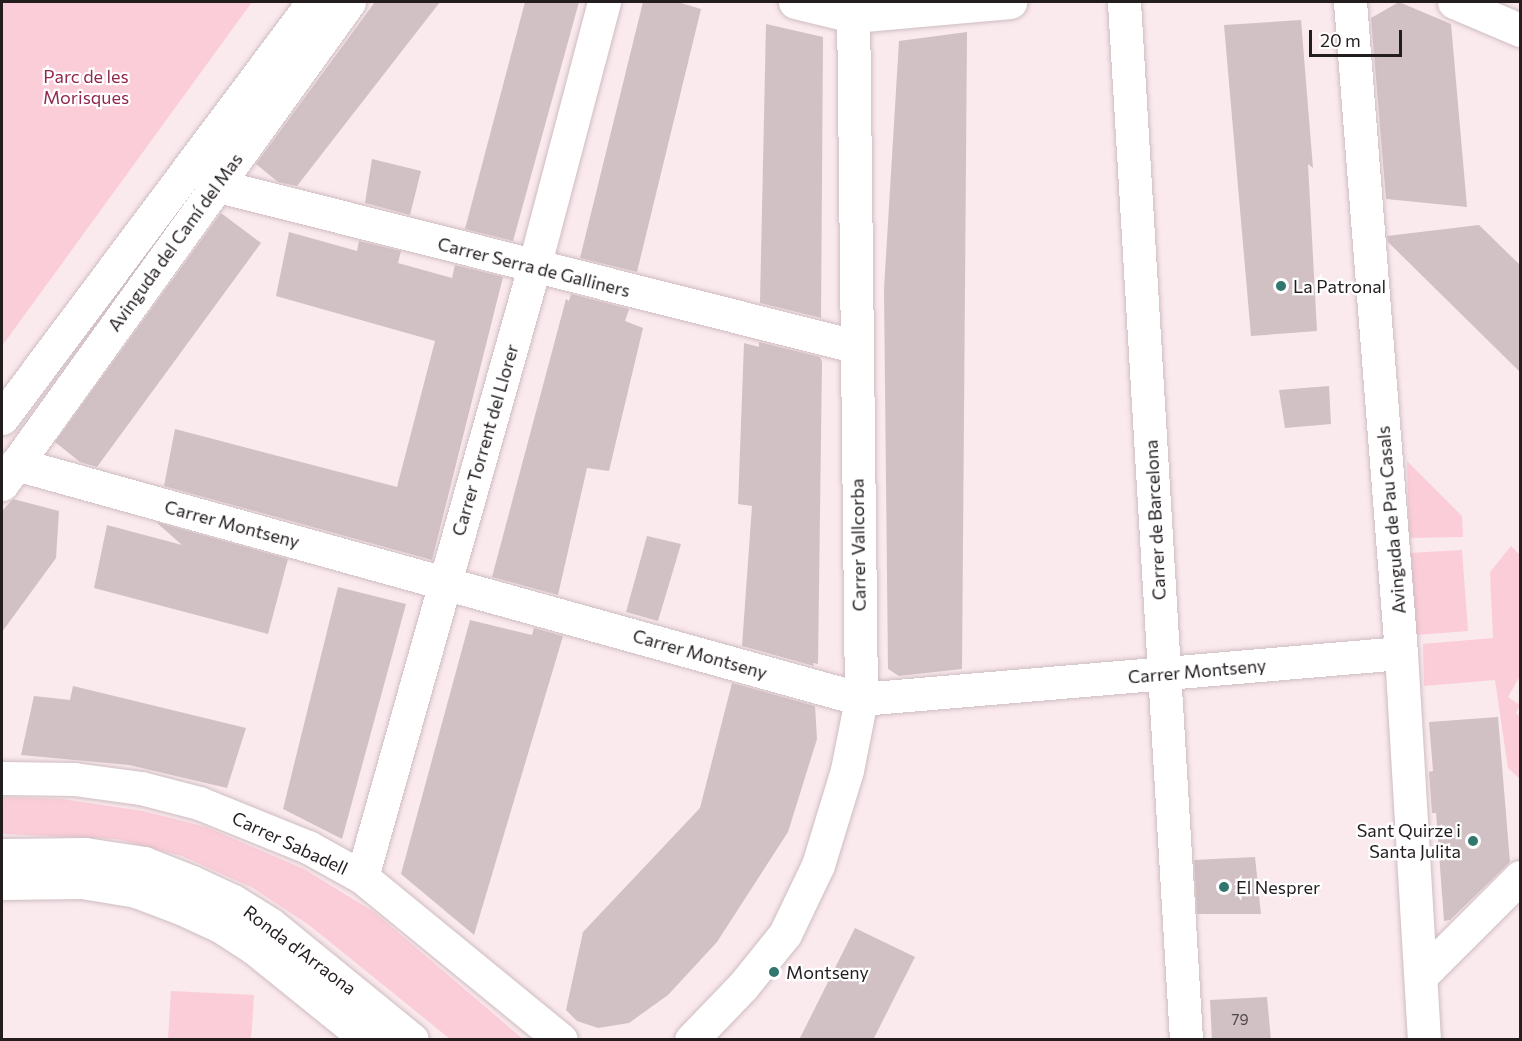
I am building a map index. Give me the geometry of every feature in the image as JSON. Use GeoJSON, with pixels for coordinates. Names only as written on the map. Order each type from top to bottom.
{"type":"FeatureCollection","features":[{"type":"Feature","properties":{"kind":"street","name":"Avinguda del Camí del Mas"},"geometry":{"type":"LineString","coordinates":[[2,418],[313,2]]}},
{"type":"Feature","properties":{"kind":"street","name":"Avinguda del Camí del Mas"},"geometry":{"type":"LineString","coordinates":[[9,474],[349,2]]}},
{"type":"Feature","properties":{"kind":"street","name":"Carrer Torrent del Llorer"},"geometry":{"type":"LineString","coordinates":[[362,877],[534,267],[604,2]]}},
{"type":"Feature","properties":{"kind":"street"},"geometry":{"type":"LineString","coordinates":[[795,2],[853,9],[1010,2]]}},
{"type":"Feature","properties":{"kind":"street","name":"Carrer de Barcelona"},"geometry":{"type":"LineString","coordinates":[[1124,2],[1186,1040]]}},
{"type":"Feature","properties":{"kind":"street","name":"Avinguda de Pau Casals"},"geometry":{"type":"LineString","coordinates":[[1350,2],[1401,653],[1424,1040]]}},
{"type":"Feature","properties":{"kind":"street"},"geometry":{"type":"LineString","coordinates":[[1454,2],[1521,30]]}},
{"type":"Feature","properties":{"kind":"street","name":"Carrer Vallcorba"},"geometry":{"type":"LineString","coordinates":[[691,1040],[743,986],[784,934],[818,865],[847,770],[861,699],[854,346],[853,9]]}},
{"type":"Feature","properties":{"kind":"street","name":"Carrer Serra de Galliners"},"geometry":{"type":"LineString","coordinates":[[215,185],[854,346]]}},
{"type":"Feature","properties":{"kind":"street","name":"Carrer Montseny"},"geometry":{"type":"LineString","coordinates":[[9,474],[445,583],[861,699],[1401,653]]}},
{"type":"Feature","properties":{"kind":"street","name":"Carrer Sabadell"},"geometry":{"type":"LineString","coordinates":[[2,778],[74,779],[141,788],[199,803],[308,848],[362,877],[561,1040]]}},
{"type":"Feature","properties":{"kind":"street","name":"Ronda d'Arraona"},"geometry":{"type":"LineString","coordinates":[[2,855],[84,854],[144,864],[203,887],[270,924],[412,1040]]}},
{"type":"Feature","properties":{"kind":"street"},"geometry":{"type":"LineString","coordinates":[[1421,976],[1521,877]]}},
{"type":"Feature","properties":{"kind":"street","name":"Ronda d'Arraona"},"geometry":{"type":"LineString","coordinates":[[2,883],[82,882],[136,891],[181,908],[220,926],[254,948],[368,1040]]}},
{"type":"Feature","properties":{"kind":"green space","name":"Parc de les Morisques"},"geometry":{"type":"Polygon","coordinates":[[[2,2],[252,2],[2,346],[2,2]]]}},
{"type":"Feature","properties":{"kind":"green space"},"geometry":{"type":"Polygon","coordinates":[[[1407,461],[1462,516],[1463,537],[1409,538],[1407,461]]]}},
{"type":"Feature","properties":{"kind":"green space"},"geometry":{"type":"Polygon","coordinates":[[[1511,546],[1520,555],[1520,676],[1508,697],[1520,705],[1516,713],[1520,716],[1520,779],[1508,768],[1495,680],[1424,686],[1423,644],[1493,638],[1490,572],[1511,546]]]}},
{"type":"Feature","properties":{"kind":"green space"},"geometry":{"type":"Polygon","coordinates":[[[1462,550],[1468,631],[1415,635],[1409,553],[1462,550]]]}},
{"type":"Feature","properties":{"kind":"green space"},"geometry":{"type":"Polygon","coordinates":[[[2,797],[62,799],[143,811],[206,827],[304,869],[374,912],[523,1039],[450,1039],[309,925],[253,888],[182,856],[116,839],[2,834],[2,797]]]}},
{"type":"Feature","properties":{"kind":"green space"},"geometry":{"type":"Polygon","coordinates":[[[171,991],[254,995],[251,1039],[168,1039],[171,991]]]}},
{"type":"Feature","properties":{"kind":"building"},"geometry":{"type":"Polygon","coordinates":[[[375,2],[440,2],[297,186],[278,182],[256,164],[375,2]]]}},
{"type":"Feature","properties":{"kind":"building"},"geometry":{"type":"Polygon","coordinates":[[[525,2],[579,2],[513,241],[465,229],[525,2]]]}},
{"type":"Feature","properties":{"kind":"building"},"geometry":{"type":"Polygon","coordinates":[[[643,2],[678,2],[701,9],[637,272],[580,258],[643,2]]]}},
{"type":"Feature","properties":{"kind":"building"},"geometry":{"type":"Polygon","coordinates":[[[1399,2],[1451,24],[1467,207],[1386,199],[1371,18],[1399,2]]]}},
{"type":"Feature","properties":{"kind":"building"},"geometry":{"type":"Polygon","coordinates":[[[1301,20],[1313,168],[1308,164],[1317,331],[1251,336],[1224,25],[1301,20]]]}},
{"type":"Feature","properties":{"kind":"building"},"geometry":{"type":"Polygon","coordinates":[[[766,24],[823,37],[821,318],[760,303],[766,24]]]}},
{"type":"Feature","properties":{"kind":"building"},"geometry":{"type":"Polygon","coordinates":[[[967,32],[962,669],[899,676],[888,669],[884,289],[899,41],[967,32]]]}},
{"type":"Feature","properties":{"kind":"building"},"geometry":{"type":"Polygon","coordinates":[[[372,159],[421,171],[410,215],[365,203],[372,159]]]}},
{"type":"Feature","properties":{"kind":"building"},"geometry":{"type":"Polygon","coordinates":[[[221,213],[261,243],[97,467],[80,462],[55,442],[221,213]]]}},
{"type":"Feature","properties":{"kind":"building"},"geometry":{"type":"Polygon","coordinates":[[[1479,225],[1521,266],[1521,373],[1388,242],[1387,236],[1479,225]]]}},
{"type":"Feature","properties":{"kind":"building"},"geometry":{"type":"Polygon","coordinates":[[[289,232],[357,251],[359,241],[401,251],[398,263],[452,278],[455,265],[503,277],[432,560],[164,486],[175,429],[397,487],[435,341],[276,296],[289,232]]]}},
{"type":"Feature","properties":{"kind":"building"},"geometry":{"type":"Polygon","coordinates":[[[571,294],[629,309],[625,321],[643,328],[609,471],[587,468],[558,595],[492,577],[566,299],[569,301],[571,294]]]}},
{"type":"Feature","properties":{"kind":"building"},"geometry":{"type":"Polygon","coordinates":[[[759,342],[820,357],[822,362],[818,664],[813,663],[814,666],[742,646],[752,506],[738,504],[744,343],[759,347],[759,342]]]}},
{"type":"Feature","properties":{"kind":"building"},"geometry":{"type":"Polygon","coordinates":[[[1329,386],[1331,424],[1285,428],[1279,390],[1329,386]]]}},
{"type":"Feature","properties":{"kind":"building"},"geometry":{"type":"Polygon","coordinates":[[[13,499],[59,511],[56,558],[2,632],[2,511],[13,499]]]}},
{"type":"Feature","properties":{"kind":"building"},"geometry":{"type":"Polygon","coordinates":[[[156,522],[288,559],[268,634],[94,588],[107,525],[182,545],[156,522]]]}},
{"type":"Feature","properties":{"kind":"building"},"geometry":{"type":"Polygon","coordinates":[[[647,536],[681,544],[658,621],[626,612],[647,536]]]}},
{"type":"Feature","properties":{"kind":"building"},"geometry":{"type":"Polygon","coordinates":[[[338,587],[406,604],[342,839],[283,809],[338,587]]]}},
{"type":"Feature","properties":{"kind":"building"},"geometry":{"type":"Polygon","coordinates":[[[470,620],[532,635],[534,628],[563,636],[474,935],[401,874],[470,620]]]}},
{"type":"Feature","properties":{"kind":"building"},"geometry":{"type":"Polygon","coordinates":[[[732,683],[815,706],[817,739],[788,832],[717,942],[668,995],[629,1023],[598,1028],[577,1021],[566,1010],[583,932],[700,808],[732,683]]]}},
{"type":"Feature","properties":{"kind":"building"},"geometry":{"type":"Polygon","coordinates":[[[73,686],[246,728],[227,788],[129,765],[21,755],[34,696],[70,700],[73,686]]]}},
{"type":"Feature","properties":{"kind":"building","name":"Sant Quirze i Santa Julita"},"geometry":{"type":"Polygon","coordinates":[[[1498,717],[1510,862],[1450,920],[1444,921],[1436,813],[1432,813],[1429,772],[1433,771],[1429,722],[1498,717]]]}},
{"type":"Feature","properties":{"kind":"building","name":"El Nesprer"},"geometry":{"type":"Polygon","coordinates":[[[1255,857],[1261,914],[1197,914],[1194,860],[1255,857]]]}},
{"type":"Feature","properties":{"kind":"building"},"geometry":{"type":"Polygon","coordinates":[[[855,928],[915,957],[873,1040],[799,1040],[855,928]]]}},
{"type":"Feature","properties":{"kind":"building"},"geometry":{"type":"Polygon","coordinates":[[[1267,997],[1271,1040],[1212,1040],[1210,1000],[1267,997]]]}},
{"type":"Feature","properties":{"kind":"place","name":"La Patronal"},"geometry":{"type":"Point","coordinates":[1281,286]}},
{"type":"Feature","properties":{"kind":"place","name":"Sant Quirze i Santa Julita"},"geometry":{"type":"Point","coordinates":[1473,841]}},
{"type":"Feature","properties":{"kind":"place","name":"El Nesprer"},"geometry":{"type":"Point","coordinates":[1224,887]}},
{"type":"Feature","properties":{"kind":"place","name":"Montseny"},"geometry":{"type":"Point","coordinates":[774,972]}}]}
